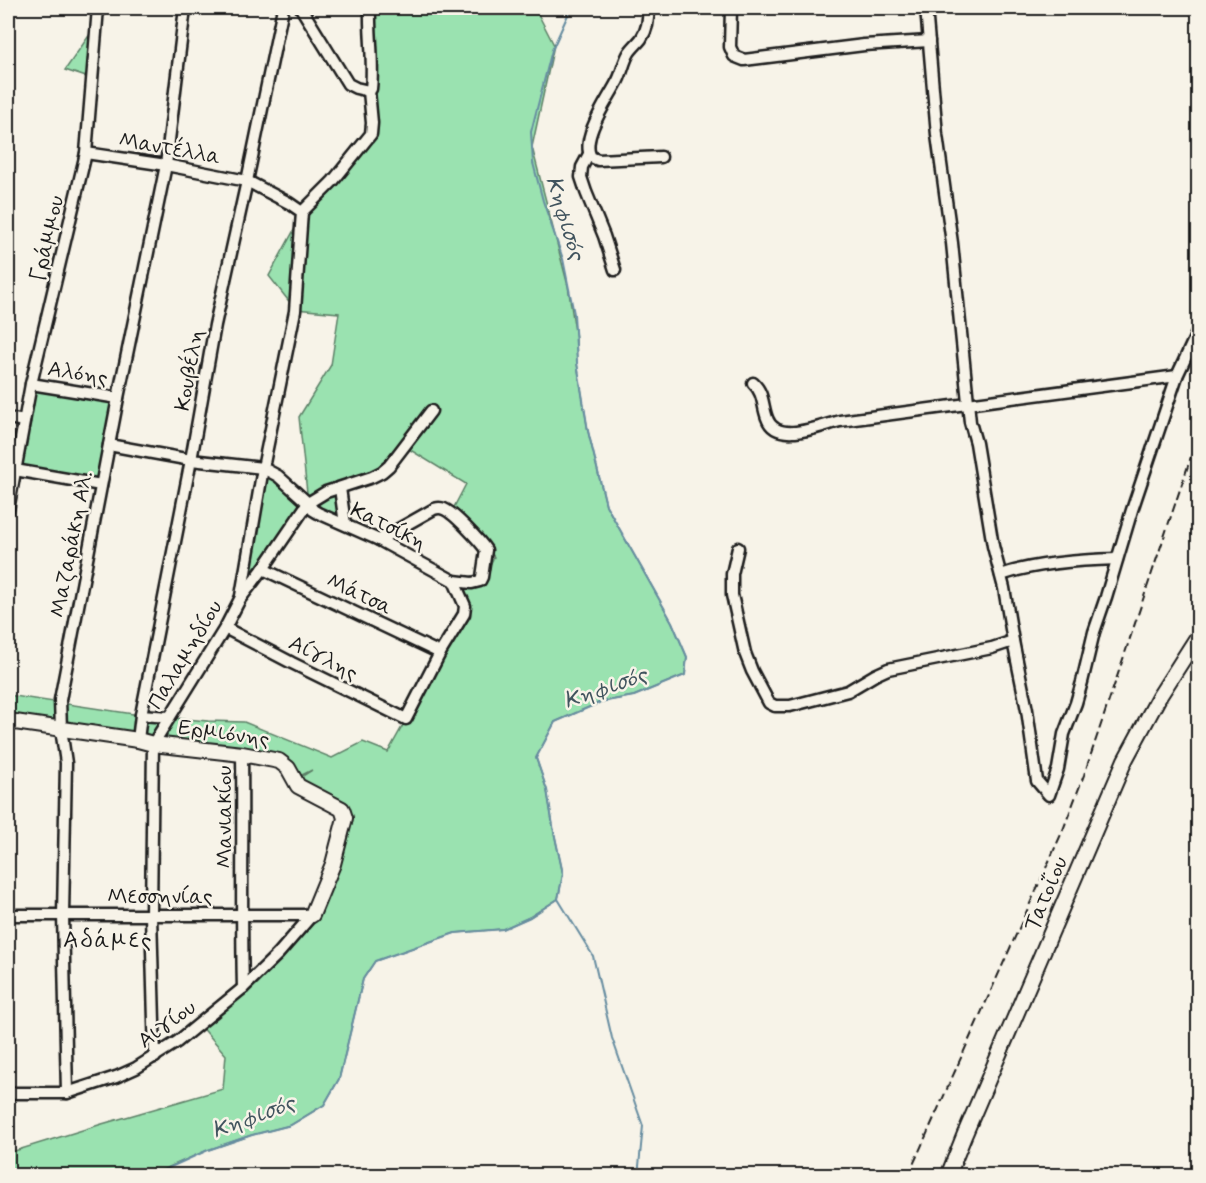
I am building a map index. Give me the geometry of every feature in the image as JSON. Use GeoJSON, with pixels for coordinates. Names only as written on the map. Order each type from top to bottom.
{"type":"FeatureCollection","features":[{"type":"Feature","properties":{"kind":"street","name":"Γράμμου"},"geometry":{"type":"LineString","coordinates":[[8,510],[31,384],[86,153],[98,8]]}},
{"type":"Feature","properties":{"kind":"street","name":"Μαζαράκη Αλ."},"geometry":{"type":"LineString","coordinates":[[67,1093],[63,915],[66,763],[60,700],[118,398],[166,165],[185,8]]}},
{"type":"Feature","properties":{"kind":"street","name":"Κουβέλη"},"geometry":{"type":"LineString","coordinates":[[138,740],[215,325],[283,8]]}},
{"type":"Feature","properties":{"kind":"street"},"geometry":{"type":"LineString","coordinates":[[301,8],[348,84],[369,91]]}},
{"type":"Feature","properties":{"kind":"street"},"geometry":{"type":"LineString","coordinates":[[240,599],[263,468],[297,302],[302,212],[333,181],[372,130],[369,91],[372,78],[370,8]]}},
{"type":"Feature","properties":{"kind":"street"},"geometry":{"type":"LineString","coordinates":[[615,270],[581,177],[582,167],[588,154],[588,143],[602,110],[617,84],[628,54],[645,31],[649,21],[648,8]]}},
{"type":"Feature","properties":{"kind":"street"},"geometry":{"type":"LineString","coordinates":[[731,8],[730,47],[734,56],[744,60],[864,45],[929,41]]}},
{"type":"Feature","properties":{"kind":"street"},"geometry":{"type":"LineString","coordinates":[[926,8],[937,135],[952,243],[970,422],[976,443],[993,546],[1001,575],[1027,710],[1037,780],[1049,795],[1094,632],[1131,510],[1177,376],[1198,332]]}},
{"type":"Feature","properties":{"kind":"street","name":"Μαντέλλα"},"geometry":{"type":"LineString","coordinates":[[86,153],[166,165],[247,181],[302,212]]}},
{"type":"Feature","properties":{"kind":"street"},"geometry":{"type":"LineString","coordinates":[[588,154],[598,160],[661,157]]}},
{"type":"Feature","properties":{"kind":"street"},"geometry":{"type":"LineString","coordinates":[[753,383],[759,388],[766,417],[771,425],[777,431],[788,433],[840,421],[1177,376]]}},
{"type":"Feature","properties":{"kind":"street","name":"Αλόης"},"geometry":{"type":"LineString","coordinates":[[31,384],[118,398]]}},
{"type":"Feature","properties":{"kind":"street"},"geometry":{"type":"LineString","coordinates":[[109,445],[191,460],[263,468],[278,476],[308,503],[326,492],[382,472],[431,411]]}},
{"type":"Feature","properties":{"kind":"street"},"geometry":{"type":"LineString","coordinates":[[8,418],[24,422]]}},
{"type":"Feature","properties":{"kind":"street"},"geometry":{"type":"LineString","coordinates":[[15,470],[101,485]]}},
{"type":"Feature","properties":{"kind":"street"},"geometry":{"type":"LineString","coordinates":[[340,488],[345,525]]}},
{"type":"Feature","properties":{"kind":"street","name":"Κατσίκη"},"geometry":{"type":"LineString","coordinates":[[308,503],[318,513],[379,540],[454,580]]}},
{"type":"Feature","properties":{"kind":"street","name":"Παλαμηδίου"},"geometry":{"type":"LineString","coordinates":[[155,1057],[151,915],[153,744],[225,628],[240,599],[308,503]]}},
{"type":"Feature","properties":{"kind":"street"},"geometry":{"type":"LineString","coordinates":[[379,540],[434,509],[445,509],[464,525],[486,550],[480,581],[472,584],[454,580]]}},
{"type":"Feature","properties":{"kind":"street"},"geometry":{"type":"LineString","coordinates":[[738,548],[731,581],[739,632],[752,671],[765,697],[775,706],[790,705],[848,691],[888,669],[992,648],[1012,641]]}},
{"type":"Feature","properties":{"kind":"street"},"geometry":{"type":"LineString","coordinates":[[1001,575],[1025,568],[1093,559],[1117,559]]}},
{"type":"Feature","properties":{"kind":"street","name":"Μάτσα"},"geometry":{"type":"LineString","coordinates":[[263,569],[440,653]]}},
{"type":"Feature","properties":{"kind":"street"},"geometry":{"type":"LineString","coordinates":[[440,653],[465,609],[454,580]]}},
{"type":"Feature","properties":{"kind":"street","name":"Αίγλης"},"geometry":{"type":"LineString","coordinates":[[225,628],[406,720],[440,653]]}},
{"type":"Feature","properties":{"kind":"street","name":"Τατοΐου"},"geometry":{"type":"LineString","coordinates":[[948,1176],[1125,760],[1159,697],[1198,636]]}},
{"type":"Feature","properties":{"kind":"street"},"geometry":{"type":"LineString","coordinates":[[141,715],[169,717]]}},
{"type":"Feature","properties":{"kind":"street","name":"Ερμιόνης"},"geometry":{"type":"LineString","coordinates":[[8,721],[153,744],[242,754],[282,763],[288,768],[298,786],[344,811],[345,818],[335,856],[312,915]]}},
{"type":"Feature","properties":{"kind":"street","name":"Μανιακίου"},"geometry":{"type":"LineString","coordinates":[[242,754],[243,988]]}},
{"type":"Feature","properties":{"kind":"street","name":"Μεσσηνίας"},"geometry":{"type":"LineString","coordinates":[[8,915],[312,915]]}},
{"type":"Feature","properties":{"kind":"street","name":"Αιγίου"},"geometry":{"type":"LineString","coordinates":[[8,1093],[67,1093],[116,1077],[155,1057],[243,988],[278,954],[312,915]]}},
{"type":"Feature","properties":{"kind":"green space"},"geometry":{"type":"Polygon","coordinates":[[[375,8],[535,8],[554,45],[532,147],[568,286],[588,431],[606,505],[672,622],[687,657],[685,675],[634,696],[601,702],[555,722],[536,758],[547,790],[563,874],[558,899],[530,917],[503,929],[455,933],[375,961],[363,979],[339,1079],[324,1105],[291,1125],[208,1150],[151,1175],[8,1175],[8,1153],[223,1089],[226,1055],[200,1025],[316,914],[349,817],[298,782],[301,777],[312,770],[300,776],[284,758],[8,717],[8,695],[140,715],[244,722],[332,758],[363,742],[388,752],[468,608],[465,587],[481,582],[494,557],[480,536],[452,511],[466,484],[404,446],[389,465],[339,491],[344,523],[308,503],[244,581],[263,468],[308,502],[299,417],[331,365],[339,313],[295,309],[269,276],[294,230],[297,263],[305,216],[373,136],[375,8]]]}},
{"type":"Feature","properties":{"kind":"green space"},"geometry":{"type":"Polygon","coordinates":[[[97,24],[92,79],[65,70],[97,24]]]}},
{"type":"Feature","properties":{"kind":"green space"},"geometry":{"type":"Polygon","coordinates":[[[31,384],[113,401],[96,481],[15,470],[31,384]]]}},
{"type":"Feature","properties":{"kind":"waterway","name":"Κηφισός"},"geometry":{"type":"LineString","coordinates":[[151,1176],[208,1150],[291,1125],[324,1105],[339,1079],[363,979],[375,961],[455,933],[503,929],[530,917],[558,899],[563,874],[547,790],[536,758],[555,722],[601,702],[634,696],[685,675],[687,657],[672,622],[606,505],[588,431],[577,363],[574,314],[563,259],[533,163],[531,132],[552,50],[571,8]]}},
{"type":"Feature","properties":{"kind":"waterway"},"geometry":{"type":"LineString","coordinates":[[558,899],[593,956],[612,1038],[643,1126],[638,1176]]}},
{"type":"Feature","properties":{"kind":"railway"},"geometry":{"type":"LineString","coordinates":[[908,1176],[1063,830],[1084,775],[1198,436]]}},
{"type":"Feature","properties":{"kind":"district","name":"Αδάμες"},"geometry":{"type":"Point","coordinates":[108,939]}}]}
